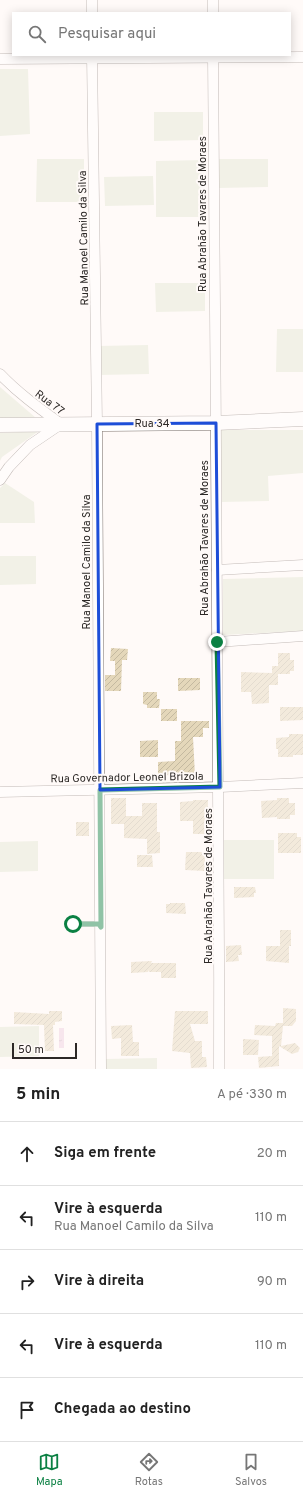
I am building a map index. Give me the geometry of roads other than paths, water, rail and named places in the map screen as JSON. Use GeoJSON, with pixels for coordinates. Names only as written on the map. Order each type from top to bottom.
{"type":"FeatureCollection","features":[{"type":"Feature","properties":{"kind":"street"},"geometry":{"type":"LineString","coordinates":[[92,0],[92,12]]}},
{"type":"Feature","properties":{"kind":"street"},"geometry":{"type":"LineString","coordinates":[[213,0],[213,12]]}},
{"type":"Feature","properties":{"kind":"street"},"geometry":{"type":"LineString","coordinates":[[0,59],[213,56],[303,57]]}},
{"type":"Feature","properties":{"kind":"street","name":"Rua Abrahão Tavares de Moraes"},"geometry":{"type":"LineString","coordinates":[[213,56],[217,642],[220,787],[219,1069]]}},
{"type":"Feature","properties":{"kind":"street","name":"Rua Manoel Camilo da Silva"},"geometry":{"type":"LineString","coordinates":[[92,57],[97,424],[101,1069]]}},
{"type":"Feature","properties":{"kind":"street","name":"Rua 77"},"geometry":{"type":"LineString","coordinates":[[0,374],[28,400],[61,424],[30,445],[9,466],[0,480]]}},
{"type":"Feature","properties":{"kind":"street","name":"Rua 34"},"geometry":{"type":"LineString","coordinates":[[0,425],[216,423],[303,419]]}},
{"type":"Feature","properties":{"kind":"street"},"geometry":{"type":"LineString","coordinates":[[217,570],[303,565]]}},
{"type":"Feature","properties":{"kind":"street"},"geometry":{"type":"LineString","coordinates":[[217,642],[303,636]]}},
{"type":"Feature","properties":{"kind":"street","name":"Rua Governador Leonel Brizola"},"geometry":{"type":"LineString","coordinates":[[0,792],[220,787],[303,783]]}},
{"type":"Feature","properties":{"kind":"lane"},"geometry":{"type":"LineString","coordinates":[[73,924],[99,924],[101,927]]}},
{"type":"Feature","properties":{"kind":"water"},"geometry":{"type":"Polygon","coordinates":[[[59,1028],[64,1028],[64,1048],[59,1048],[59,1028]]]}}]}
